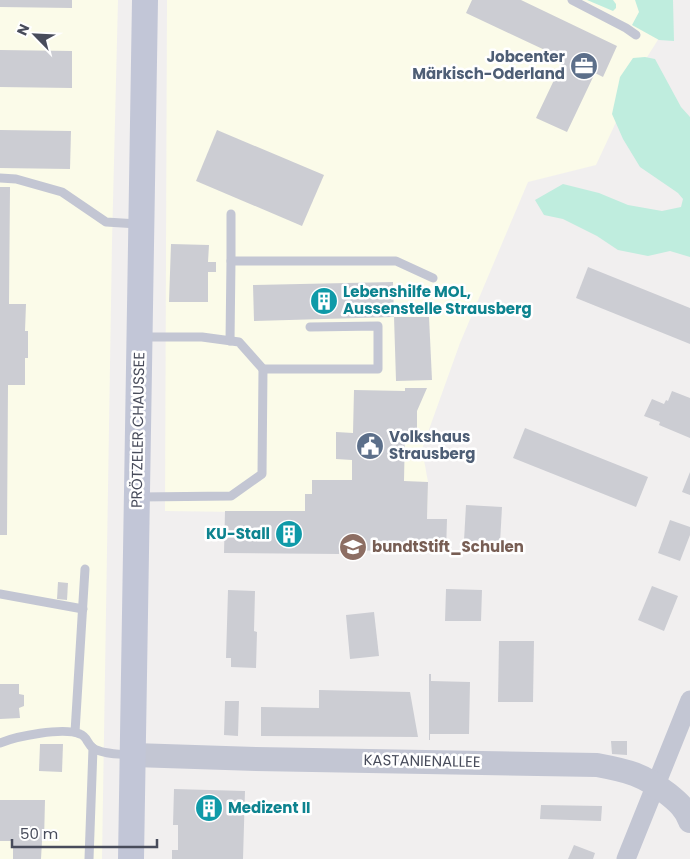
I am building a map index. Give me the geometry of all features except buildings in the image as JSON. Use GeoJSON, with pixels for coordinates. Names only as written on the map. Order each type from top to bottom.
{"type":"FeatureCollection","features":[{"type":"Feature","properties":{"kind":"main road","name":"PRÖTZELER CHAUSSEE"},"geometry":{"type":"LineString","coordinates":[[131,859],[145,0]]}},
{"type":"Feature","properties":{"kind":"street"},"geometry":{"type":"LineString","coordinates":[[626,859],[690,700]]}},
{"type":"Feature","properties":{"kind":"street","name":"KASTANIENALLEE"},"geometry":{"type":"LineString","coordinates":[[134,755],[250,759],[597,764],[644,777],[678,802],[687,812],[690,821]]}},
{"type":"Feature","properties":{"kind":"lane"},"geometry":{"type":"LineString","coordinates":[[572,0],[636,34]]}},
{"type":"Feature","properties":{"kind":"lane"},"geometry":{"type":"LineString","coordinates":[[0,178],[16,179],[62,192],[106,222],[141,224]]}},
{"type":"Feature","properties":{"kind":"lane"},"geometry":{"type":"LineString","coordinates":[[230,341],[231,214]]}},
{"type":"Feature","properties":{"kind":"lane"},"geometry":{"type":"LineString","coordinates":[[231,261],[396,262],[433,278]]}},
{"type":"Feature","properties":{"kind":"lane"},"geometry":{"type":"LineString","coordinates":[[263,369],[378,369],[378,326],[310,326]]}},
{"type":"Feature","properties":{"kind":"lane"},"geometry":{"type":"LineString","coordinates":[[137,497],[231,496],[262,474],[263,369],[239,342],[202,337],[140,337]]}},
{"type":"Feature","properties":{"kind":"lane"},"geometry":{"type":"LineString","coordinates":[[76,732],[85,569]]}},
{"type":"Feature","properties":{"kind":"lane"},"geometry":{"type":"LineString","coordinates":[[0,594],[83,609]]}},
{"type":"Feature","properties":{"kind":"lane"},"geometry":{"type":"LineString","coordinates":[[0,743],[48,732],[76,732],[83,735],[93,748],[113,754],[134,755]]}},
{"type":"Feature","properties":{"kind":"lane"},"geometry":{"type":"LineString","coordinates":[[89,859],[93,748]]}},
{"type":"Feature","properties":{"kind":"shaded area"},"geometry":{"type":"Polygon","coordinates":[[[0,0],[118,0],[102,859],[0,859],[0,0]]]}},
{"type":"Feature","properties":{"kind":"shaded area"},"geometry":{"type":"Polygon","coordinates":[[[167,0],[646,0],[666,27],[644,62],[596,165],[528,182],[460,343],[422,449],[428,482],[427,519],[165,511],[167,0]]]}},
{"type":"Feature","properties":{"kind":"green space"},"geometry":{"type":"Polygon","coordinates":[[[587,0],[613,0],[616,8],[613,11],[587,0]]]}},
{"type":"Feature","properties":{"kind":"green space"},"geometry":{"type":"Polygon","coordinates":[[[635,0],[673,0],[674,41],[659,40],[632,25],[639,12],[635,0]]]}},
{"type":"Feature","properties":{"kind":"green space"},"geometry":{"type":"Polygon","coordinates":[[[645,57],[655,59],[681,107],[690,117],[690,257],[670,251],[648,256],[618,250],[597,236],[563,219],[544,215],[535,200],[563,184],[599,193],[628,205],[662,211],[681,207],[683,199],[678,193],[640,167],[623,139],[612,114],[620,77],[633,58],[645,57]]]}},
{"type":"Feature","properties":{"kind":"place","name":"Jobcenter Märkisch-Oderland"},"geometry":{"type":"Point","coordinates":[584,66]}},
{"type":"Feature","properties":{"kind":"place","name":"Lebenshilfe MOL, Aussenstelle Strausberg"},"geometry":{"type":"Point","coordinates":[324,301]}},
{"type":"Feature","properties":{"kind":"place","name":"Volkshaus Strausberg"},"geometry":{"type":"Point","coordinates":[370,446]}},
{"type":"Feature","properties":{"kind":"place","name":"KU-Stall"},"geometry":{"type":"Point","coordinates":[289,534]}},
{"type":"Feature","properties":{"kind":"place","name":"bundtStift_Schulen"},"geometry":{"type":"Point","coordinates":[353,547]}},
{"type":"Feature","properties":{"kind":"place","name":"Medizent II"},"geometry":{"type":"Point","coordinates":[209,808]}}]}
